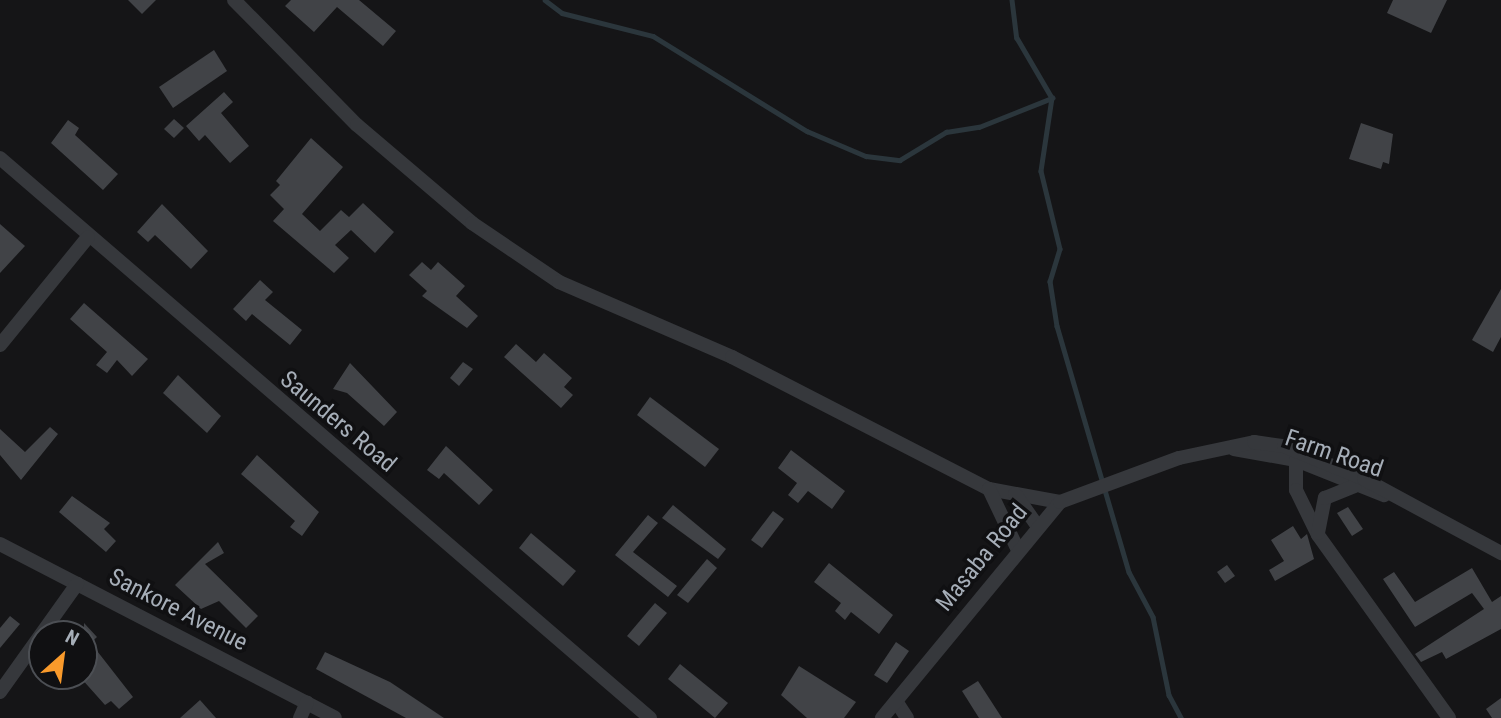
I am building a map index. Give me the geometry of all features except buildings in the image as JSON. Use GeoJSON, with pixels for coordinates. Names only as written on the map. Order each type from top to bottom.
{"type":"FeatureCollection","features":[{"type":"Feature","properties":{"kind":"street"},"geometry":{"type":"LineString","coordinates":[[234,0],[357,125],[472,223],[559,282],[732,357],[989,489],[1060,502]]}},
{"type":"Feature","properties":{"kind":"street","name":"Saunders Road"},"geometry":{"type":"LineString","coordinates":[[0,158],[88,237],[650,718]]}},
{"type":"Feature","properties":{"kind":"street"},"geometry":{"type":"LineString","coordinates":[[0,345],[88,237]]}},
{"type":"Feature","properties":{"kind":"street","name":"Farm Road"},"geometry":{"type":"LineString","coordinates":[[1229,448],[1254,442],[1284,446],[1364,479],[1388,496],[1501,553]]}},
{"type":"Feature","properties":{"kind":"street","name":"Farm Road"},"geometry":{"type":"LineString","coordinates":[[1229,448],[1296,460],[1355,486],[1388,496]]}},
{"type":"Feature","properties":{"kind":"street","name":"Masaba Road"},"geometry":{"type":"LineString","coordinates":[[882,718],[1036,524],[1060,502],[1179,458],[1229,448]]}},
{"type":"Feature","properties":{"kind":"street"},"geometry":{"type":"LineString","coordinates":[[1296,460],[1296,490],[1318,535],[1449,718]]}},
{"type":"Feature","properties":{"kind":"street"},"geometry":{"type":"LineString","coordinates":[[1318,535],[1325,498],[1355,486]]}},
{"type":"Feature","properties":{"kind":"street"},"geometry":{"type":"LineString","coordinates":[[989,489],[1017,548]]}},
{"type":"Feature","properties":{"kind":"street"},"geometry":{"type":"LineString","coordinates":[[1015,494],[1036,524]]}},
{"type":"Feature","properties":{"kind":"street","name":"Sankore Avenue"},"geometry":{"type":"LineString","coordinates":[[0,544],[335,718]]}},
{"type":"Feature","properties":{"kind":"street"},"geometry":{"type":"LineString","coordinates":[[0,692],[77,584]]}},
{"type":"Feature","properties":{"kind":"street"},"geometry":{"type":"LineString","coordinates":[[896,701],[907,718]]}},
{"type":"Feature","properties":{"kind":"street"},"geometry":{"type":"LineString","coordinates":[[300,718],[307,702]]}},
{"type":"Feature","properties":{"kind":"waterway"},"geometry":{"type":"LineString","coordinates":[[545,0],[562,13],[653,36],[807,131],[866,156],[900,160],[946,132],[979,127],[1052,98]]}},
{"type":"Feature","properties":{"kind":"waterway"},"geometry":{"type":"LineString","coordinates":[[1012,0],[1017,38],[1052,98],[1041,171],[1060,249],[1050,281],[1057,326],[1129,572],[1153,617],[1169,695],[1181,718]]}}]}
